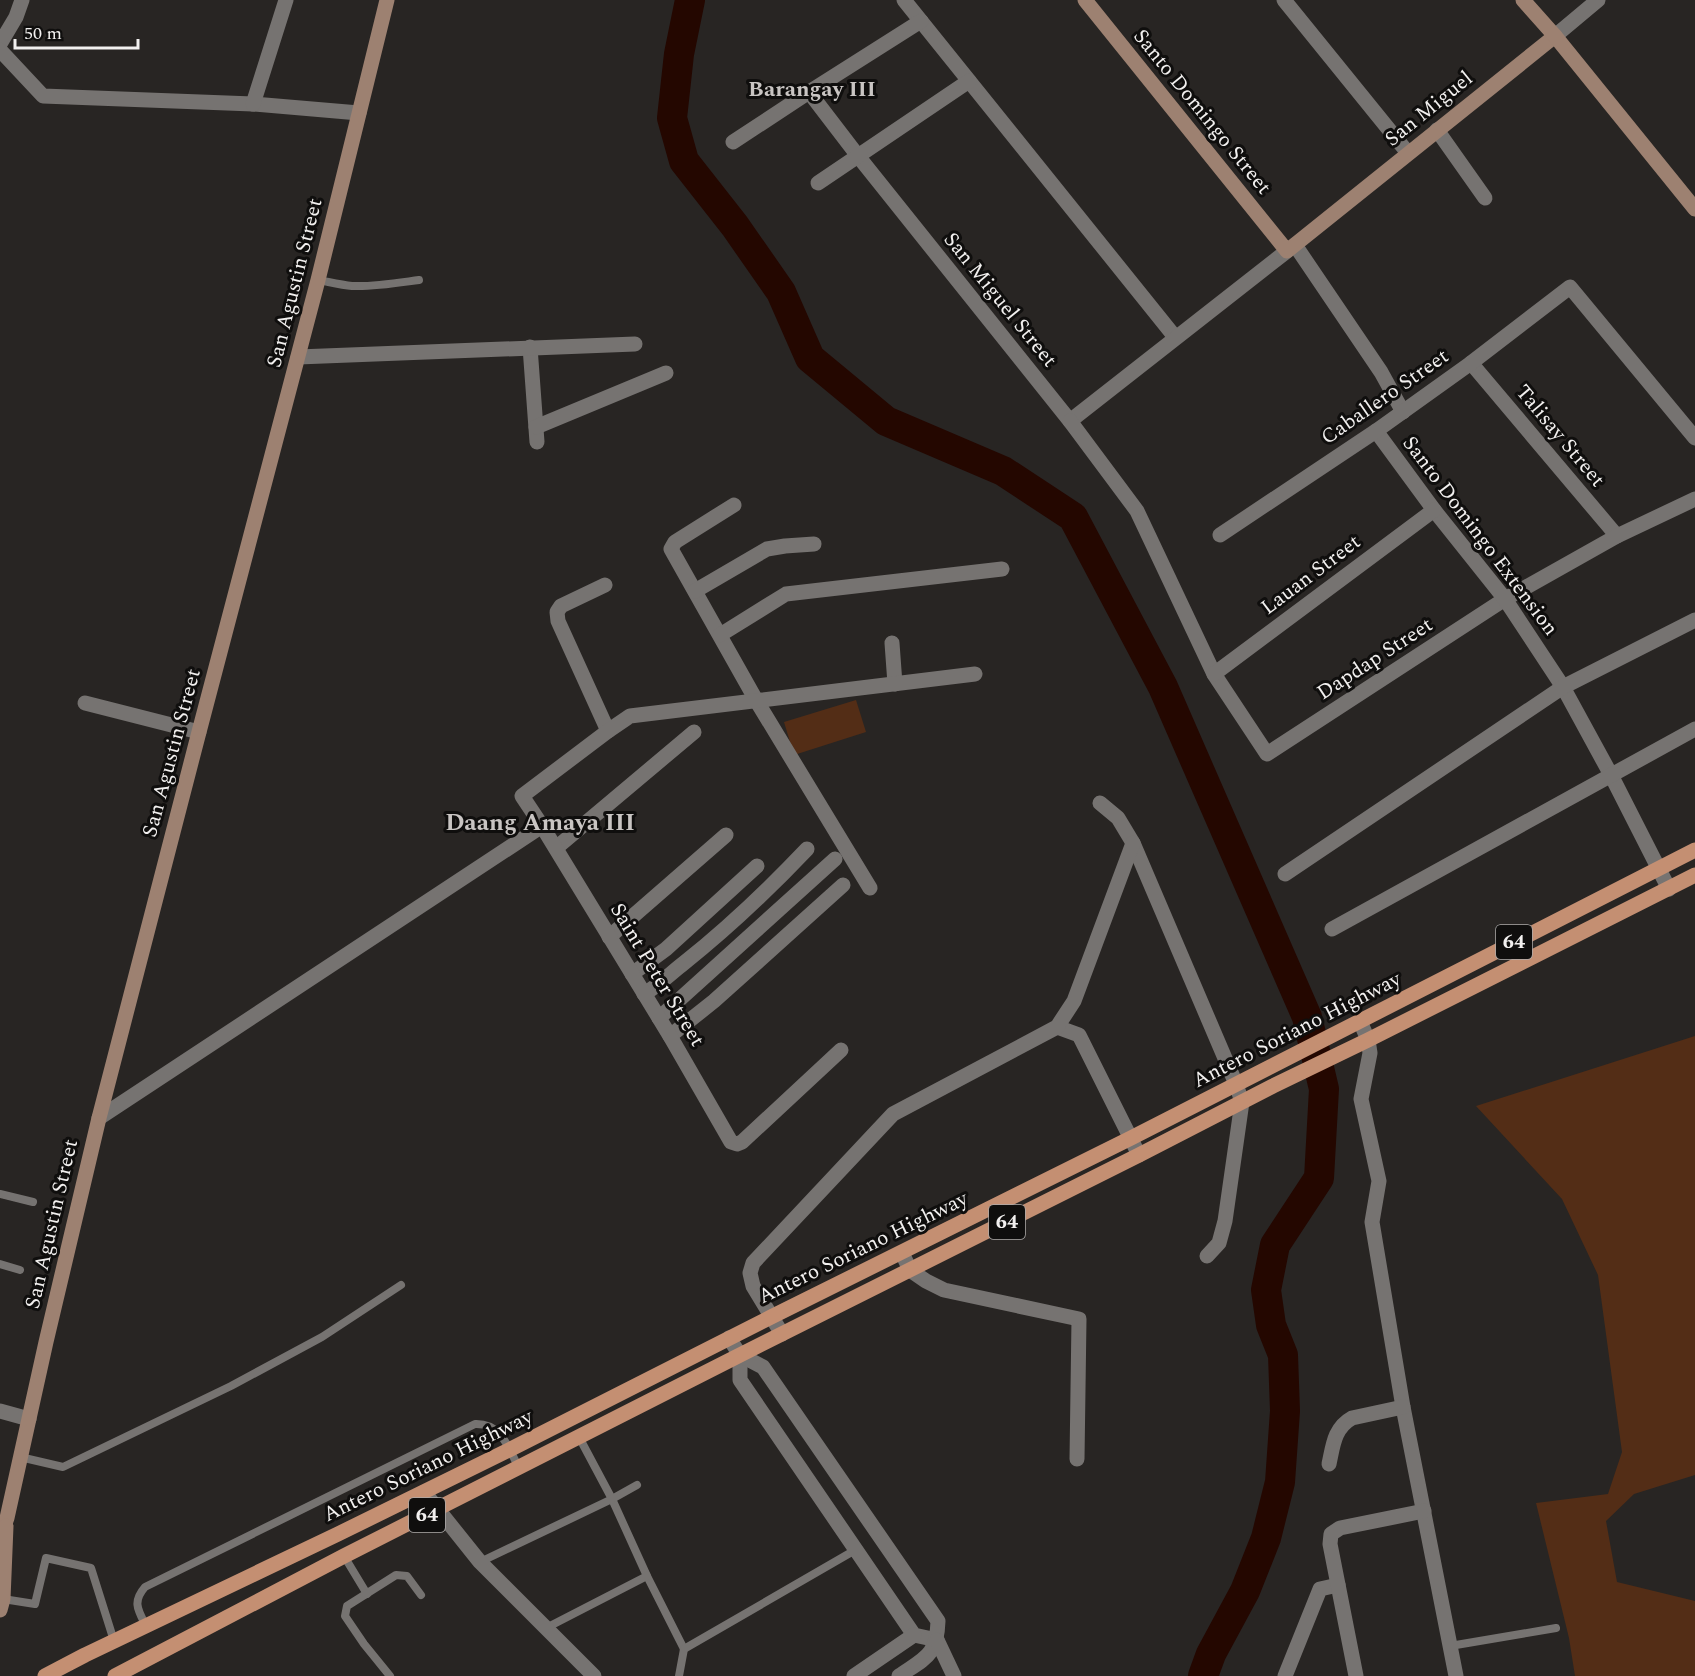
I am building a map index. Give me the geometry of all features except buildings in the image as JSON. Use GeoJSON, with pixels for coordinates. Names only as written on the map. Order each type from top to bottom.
{"type":"FeatureCollection","features":[{"type":"Feature","properties":{"kind":"main road","name":"San Agustin Street"},"geometry":{"type":"LineString","coordinates":[[1,1604],[7,1518],[99,1119],[318,280],[387,0]]}},
{"type":"Feature","properties":{"kind":"main road","name":"Santo Domingo Street"},"geometry":{"type":"LineString","coordinates":[[1085,0],[1291,248]]}},
{"type":"Feature","properties":{"kind":"main road"},"geometry":{"type":"LineString","coordinates":[[1523,0],[1695,208]]}},
{"type":"Feature","properties":{"kind":"main road","name":"San Miguel"},"geometry":{"type":"LineString","coordinates":[[1291,248],[1555,36]]}},
{"type":"Feature","properties":{"kind":"main road","name":"Antero Soriano Highway"},"geometry":{"type":"LineString","coordinates":[[45,1676],[509,1450],[1131,1138],[1695,850]]}},
{"type":"Feature","properties":{"kind":"main road","name":"Antero Soriano Highway"},"geometry":{"type":"LineString","coordinates":[[115,1676],[344,1556],[740,1355],[1695,875]]}},
{"type":"Feature","properties":{"kind":"main road","name":"San Agustin Street"},"geometry":{"type":"LineString","coordinates":[[0,1537],[7,1518]]}},
{"type":"Feature","properties":{"kind":"street"},"geometry":{"type":"LineString","coordinates":[[0,44],[16,17],[22,0]]}},
{"type":"Feature","properties":{"kind":"street"},"geometry":{"type":"LineString","coordinates":[[253,104],[286,0]]}},
{"type":"Feature","properties":{"kind":"street"},"geometry":{"type":"LineString","coordinates":[[904,0],[1175,337]]}},
{"type":"Feature","properties":{"kind":"street"},"geometry":{"type":"LineString","coordinates":[[1284,0],[1408,153]]}},
{"type":"Feature","properties":{"kind":"street","name":"San Miguel"},"geometry":{"type":"LineString","coordinates":[[1555,36],[1598,0]]}},
{"type":"Feature","properties":{"kind":"street"},"geometry":{"type":"LineString","coordinates":[[733,141],[921,21]]}},
{"type":"Feature","properties":{"kind":"street"},"geometry":{"type":"LineString","coordinates":[[0,50],[43,96],[253,104],[359,113]]}},
{"type":"Feature","properties":{"kind":"street"},"geometry":{"type":"LineString","coordinates":[[818,183],[969,81]]}},
{"type":"Feature","properties":{"kind":"street","name":"San Miguel Street"},"geometry":{"type":"LineString","coordinates":[[808,92],[1070,421],[1137,511],[1214,674],[1267,754]]}},
{"type":"Feature","properties":{"kind":"street"},"geometry":{"type":"LineString","coordinates":[[1437,130],[1485,198]]}},
{"type":"Feature","properties":{"kind":"street"},"geometry":{"type":"LineString","coordinates":[[1070,421],[1291,248]]}},
{"type":"Feature","properties":{"kind":"street","name":"Santo Domingo Extension"},"geometry":{"type":"LineString","coordinates":[[1291,248],[1381,372],[1403,412]]}},
{"type":"Feature","properties":{"kind":"street","name":"Caballero Street"},"geometry":{"type":"LineString","coordinates":[[1220,535],[1403,412],[1472,363],[1570,287],[1695,438]]}},
{"type":"Feature","properties":{"kind":"street"},"geometry":{"type":"LineString","coordinates":[[298,357],[635,344]]}},
{"type":"Feature","properties":{"kind":"street"},"geometry":{"type":"LineString","coordinates":[[530,347],[537,435],[666,373]]}},
{"type":"Feature","properties":{"kind":"street","name":"Talisay Street"},"geometry":{"type":"LineString","coordinates":[[1472,363],[1617,536]]}},
{"type":"Feature","properties":{"kind":"street","name":"Santo Domingo Extension"},"geometry":{"type":"LineString","coordinates":[[1376,431],[1434,510],[1505,599],[1563,687],[1669,889]]}},
{"type":"Feature","properties":{"kind":"street","name":"Dapdap Street"},"geometry":{"type":"LineString","coordinates":[[1267,754],[1505,599],[1617,536],[1695,499]]}},
{"type":"Feature","properties":{"kind":"street"},"geometry":{"type":"LineString","coordinates":[[734,505],[675,542],[671,549],[756,700],[870,888]]}},
{"type":"Feature","properties":{"kind":"street","name":"Lauan Street"},"geometry":{"type":"LineString","coordinates":[[1214,674],[1434,510]]}},
{"type":"Feature","properties":{"kind":"street"},"geometry":{"type":"LineString","coordinates":[[695,591],[768,549],[814,544]]}},
{"type":"Feature","properties":{"kind":"street"},"geometry":{"type":"LineString","coordinates":[[720,635],[786,594],[1002,570]]}},
{"type":"Feature","properties":{"kind":"street"},"geometry":{"type":"LineString","coordinates":[[605,585],[561,606],[557,612],[558,621],[608,731],[630,716],[975,674]]}},
{"type":"Feature","properties":{"kind":"street"},"geometry":{"type":"LineString","coordinates":[[1285,874],[1563,687],[1695,620]]}},
{"type":"Feature","properties":{"kind":"street"},"geometry":{"type":"LineString","coordinates":[[892,643],[895,684]]}},
{"type":"Feature","properties":{"kind":"street"},"geometry":{"type":"LineString","coordinates":[[85,703],[199,732]]}},
{"type":"Feature","properties":{"kind":"street"},"geometry":{"type":"LineString","coordinates":[[1332,929],[1695,729]]}},
{"type":"Feature","properties":{"kind":"street","name":"Saint Peter Street"},"geometry":{"type":"LineString","coordinates":[[608,731],[522,796],[670,1036],[730,1142],[736,1144],[742,1142],[841,1050]]}},
{"type":"Feature","properties":{"kind":"street"},"geometry":{"type":"LineString","coordinates":[[556,848],[694,732]]}},
{"type":"Feature","properties":{"kind":"street"},"geometry":{"type":"LineString","coordinates":[[1101,803],[1118,818],[1133,843],[1242,1102],[1225,1221],[1218,1243],[1207,1256]]}},
{"type":"Feature","properties":{"kind":"street"},"geometry":{"type":"LineString","coordinates":[[99,1119],[542,826]]}},
{"type":"Feature","properties":{"kind":"street"},"geometry":{"type":"LineString","coordinates":[[609,937],[726,835]]}},
{"type":"Feature","properties":{"kind":"street"},"geometry":{"type":"LineString","coordinates":[[782,1334],[753,1286],[750,1274],[753,1263],[893,1114],[1057,1027],[1074,1001],[1133,843]]}},
{"type":"Feature","properties":{"kind":"street"},"geometry":{"type":"LineString","coordinates":[[644,994],[721,932],[807,849]]}},
{"type":"Feature","properties":{"kind":"street"},"geometry":{"type":"LineString","coordinates":[[658,1018],[835,859]]}},
{"type":"Feature","properties":{"kind":"street"},"geometry":{"type":"LineString","coordinates":[[632,974],[666,949],[757,866]]}},
{"type":"Feature","properties":{"kind":"street"},"geometry":{"type":"LineString","coordinates":[[670,1036],[714,1001],[843,885]]}},
{"type":"Feature","properties":{"kind":"street"},"geometry":{"type":"LineString","coordinates":[[1360,1021],[1370,1053],[1361,1099],[1379,1181],[1372,1222],[1403,1407],[1456,1676]]}},
{"type":"Feature","properties":{"kind":"street"},"geometry":{"type":"LineString","coordinates":[[1057,1027],[1079,1035],[1139,1155]]}},
{"type":"Feature","properties":{"kind":"street"},"geometry":{"type":"LineString","coordinates":[[902,1252],[910,1270],[944,1290],[1079,1319],[1077,1459]]}},
{"type":"Feature","properties":{"kind":"street"},"geometry":{"type":"LineString","coordinates":[[729,1338],[740,1355],[763,1367],[938,1622],[934,1648],[927,1657],[899,1676]]}},
{"type":"Feature","properties":{"kind":"street"},"geometry":{"type":"LineString","coordinates":[[740,1355],[740,1380],[914,1635],[937,1640]]}},
{"type":"Feature","properties":{"kind":"street"},"geometry":{"type":"LineString","coordinates":[[1329,1464],[1334,1440],[1345,1421],[1403,1407]]}},
{"type":"Feature","properties":{"kind":"street"},"geometry":{"type":"LineString","coordinates":[[0,1411],[29,1419]]}},
{"type":"Feature","properties":{"kind":"street"},"geometry":{"type":"LineString","coordinates":[[424,1492],[480,1562],[594,1676]]}},
{"type":"Feature","properties":{"kind":"street"},"geometry":{"type":"LineString","coordinates":[[1356,1676],[1330,1544],[1331,1534],[1340,1528],[1424,1511]]}},
{"type":"Feature","properties":{"kind":"street"},"geometry":{"type":"LineString","coordinates":[[1285,1676],[1320,1589],[1338,1585]]}},
{"type":"Feature","properties":{"kind":"street"},"geometry":{"type":"LineString","coordinates":[[854,1676],[914,1635]]}},
{"type":"Feature","properties":{"kind":"street"},"geometry":{"type":"LineString","coordinates":[[937,1640],[954,1676]]}},
{"type":"Feature","properties":{"kind":"lane"},"geometry":{"type":"LineString","coordinates":[[318,280],[348,286],[378,286],[419,280]]}},
{"type":"Feature","properties":{"kind":"lane"},"geometry":{"type":"LineString","coordinates":[[0,1194],[33,1202]]}},
{"type":"Feature","properties":{"kind":"lane"},"geometry":{"type":"LineString","coordinates":[[0,1264],[20,1270]]}},
{"type":"Feature","properties":{"kind":"lane"},"geometry":{"type":"LineString","coordinates":[[20,1457],[63,1467],[231,1386],[322,1337],[400,1285]]}},
{"type":"Feature","properties":{"kind":"lane"},"geometry":{"type":"LineString","coordinates":[[146,1626],[137,1603],[139,1594],[145,1587],[476,1424],[484,1424],[498,1430],[519,1468]]}},
{"type":"Feature","properties":{"kind":"lane"},"geometry":{"type":"LineString","coordinates":[[579,1437],[612,1499],[684,1649],[679,1676]]}},
{"type":"Feature","properties":{"kind":"lane"},"geometry":{"type":"LineString","coordinates":[[480,1562],[637,1485]]}},
{"type":"Feature","properties":{"kind":"lane"},"geometry":{"type":"LineString","coordinates":[[684,1649],[856,1549]]}},
{"type":"Feature","properties":{"kind":"lane"},"geometry":{"type":"LineString","coordinates":[[344,1556],[367,1594]]}},
{"type":"Feature","properties":{"kind":"lane"},"geometry":{"type":"LineString","coordinates":[[1,1604],[35,1604],[46,1558],[91,1568],[114,1641]]}},
{"type":"Feature","properties":{"kind":"lane"},"geometry":{"type":"LineString","coordinates":[[390,1676],[345,1616],[347,1606],[396,1575],[407,1576],[421,1595]]}},
{"type":"Feature","properties":{"kind":"lane"},"geometry":{"type":"LineString","coordinates":[[546,1628],[647,1576]]}},
{"type":"Feature","properties":{"kind":"lane"},"geometry":{"type":"LineString","coordinates":[[1450,1646],[1556,1628]]}},
{"type":"Feature","properties":{"kind":"shaded area"},"geometry":{"type":"Polygon","coordinates":[[[856,700],[866,732],[794,755],[784,722],[856,700]]]}},
{"type":"Feature","properties":{"kind":"shaded area"},"geometry":{"type":"Polygon","coordinates":[[[1695,1036],[1695,1475],[1634,1494],[1606,1521],[1617,1582],[1695,1601],[1695,1676],[1575,1676],[1569,1638],[1536,1503],[1608,1494],[1622,1452],[1598,1275],[1562,1199],[1476,1106],[1695,1036]]]}},
{"type":"Feature","properties":{"kind":"waterway"},"geometry":{"type":"LineString","coordinates":[[690,0],[679,54],[672,118],[684,161],[735,226],[781,292],[810,358],[886,421],[1003,471],[1073,517],[1163,687],[1307,1017],[1324,1089],[1319,1178],[1275,1245],[1266,1290],[1271,1325],[1283,1355],[1285,1411],[1280,1482],[1266,1538],[1245,1591],[1211,1654],[1203,1676]]}},
{"type":"Feature","properties":{"kind":"district","name":"Barangay III"},"geometry":{"type":"Point","coordinates":[812,89]}},
{"type":"Feature","properties":{"kind":"district","name":"Daang Amaya III"},"geometry":{"type":"Point","coordinates":[540,823]}}]}
